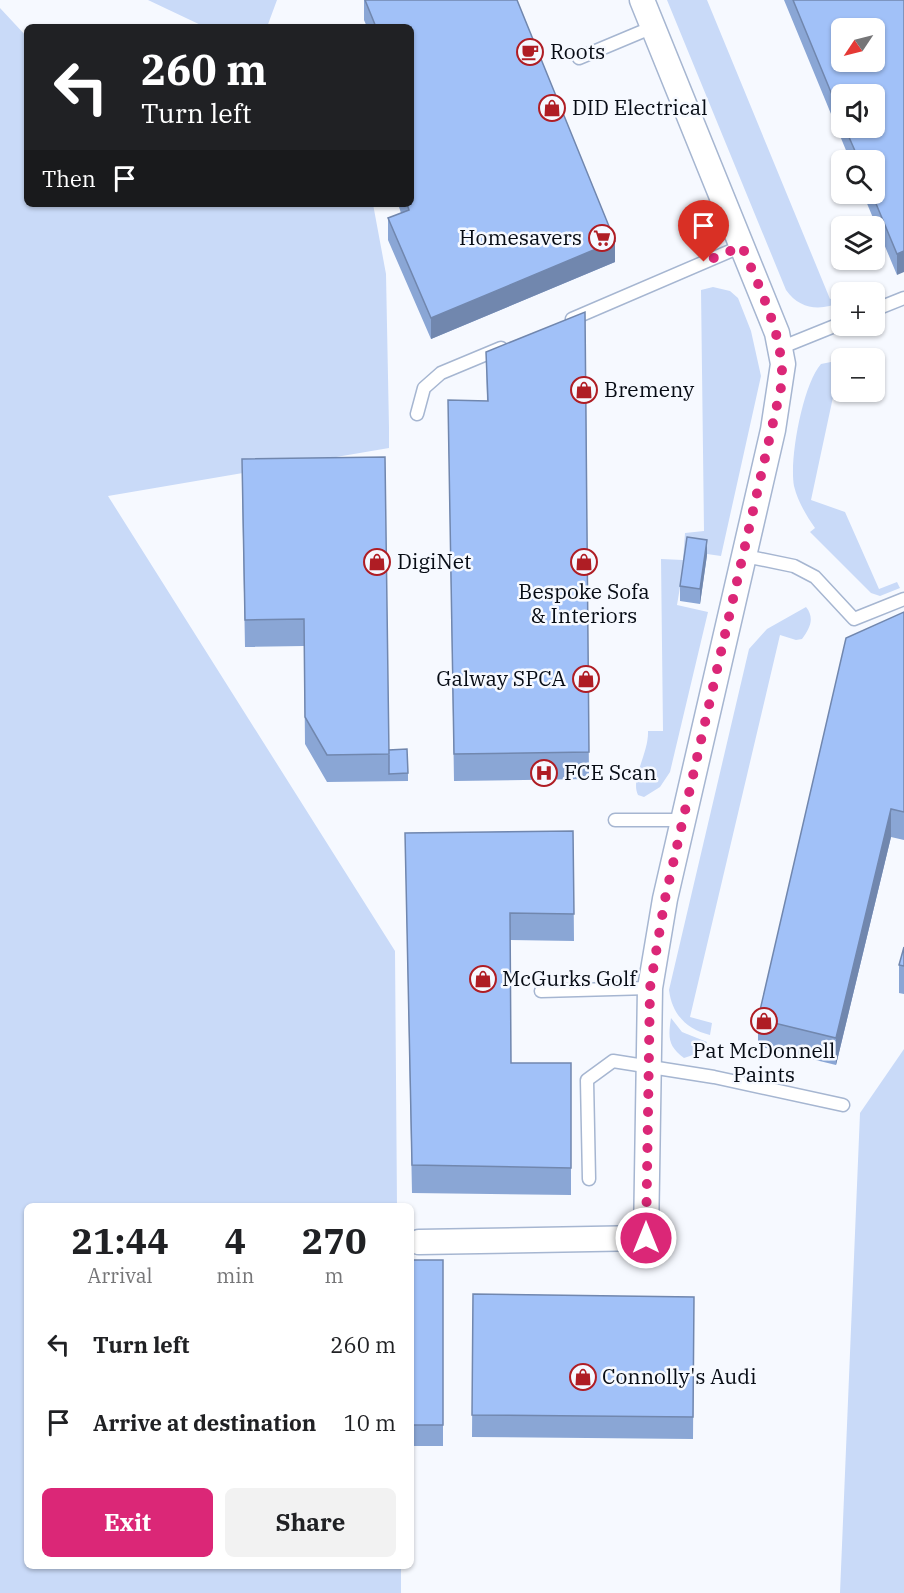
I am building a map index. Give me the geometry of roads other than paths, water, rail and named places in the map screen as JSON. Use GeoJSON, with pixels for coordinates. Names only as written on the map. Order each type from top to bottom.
{"type":"FeatureCollection","features":[{"type":"Feature","properties":{"kind":"street"},"geometry":{"type":"LineString","coordinates":[[419,1242],[646,1238],[650,988],[665,899],[745,556],[782,383],[780,348],[742,246],[642,0]]}},
{"type":"Feature","properties":{"kind":"lane"},"geometry":{"type":"LineString","coordinates":[[579,58],[653,27]]}},
{"type":"Feature","properties":{"kind":"lane"},"geometry":{"type":"LineString","coordinates":[[559,324],[742,246]]}},
{"type":"Feature","properties":{"kind":"lane"},"geometry":{"type":"LineString","coordinates":[[885,306],[904,298]]}},
{"type":"Feature","properties":{"kind":"lane"},"geometry":{"type":"LineString","coordinates":[[780,348],[831,327]]}},
{"type":"Feature","properties":{"kind":"lane"},"geometry":{"type":"LineString","coordinates":[[417,414],[424,388],[441,373],[516,342]]}},
{"type":"Feature","properties":{"kind":"lane"},"geometry":{"type":"LineString","coordinates":[[745,556],[794,566],[815,577],[854,619],[904,599]]}},
{"type":"Feature","properties":{"kind":"lane"},"geometry":{"type":"LineString","coordinates":[[615,820],[684,820]]}},
{"type":"Feature","properties":{"kind":"lane"},"geometry":{"type":"LineString","coordinates":[[541,991],[650,988]]}},
{"type":"Feature","properties":{"kind":"lane"},"geometry":{"type":"LineString","coordinates":[[589,1179],[587,1080],[613,1061],[647,1065],[843,1105]]}},
{"type":"Feature","properties":{"kind":"place","name":"Roots"},"geometry":{"type":"Point","coordinates":[530,52]}},
{"type":"Feature","properties":{"kind":"place","name":"DID Electrical"},"geometry":{"type":"Point","coordinates":[552,108]}},
{"type":"Feature","properties":{"kind":"place","name":"Homesavers"},"geometry":{"type":"Point","coordinates":[602,238]}},
{"type":"Feature","properties":{"kind":"place","name":"Bremeny"},"geometry":{"type":"Point","coordinates":[584,390]}},
{"type":"Feature","properties":{"kind":"place","name":"DigiNet"},"geometry":{"type":"Point","coordinates":[377,562]}},
{"type":"Feature","properties":{"kind":"place","name":"Bespoke Sofa & Interiors"},"geometry":{"type":"Point","coordinates":[584,562]}},
{"type":"Feature","properties":{"kind":"place","name":"Galway SPCA"},"geometry":{"type":"Point","coordinates":[586,679]}},
{"type":"Feature","properties":{"kind":"place","name":"FCE Scan"},"geometry":{"type":"Point","coordinates":[544,773]}},
{"type":"Feature","properties":{"kind":"place","name":"McGurks Golf"},"geometry":{"type":"Point","coordinates":[483,979]}},
{"type":"Feature","properties":{"kind":"place","name":"Pat McDonnell Paints"},"geometry":{"type":"Point","coordinates":[764,1021]}},
{"type":"Feature","properties":{"kind":"place","name":"Connolly's Audi"},"geometry":{"type":"Point","coordinates":[583,1377]}}]}
